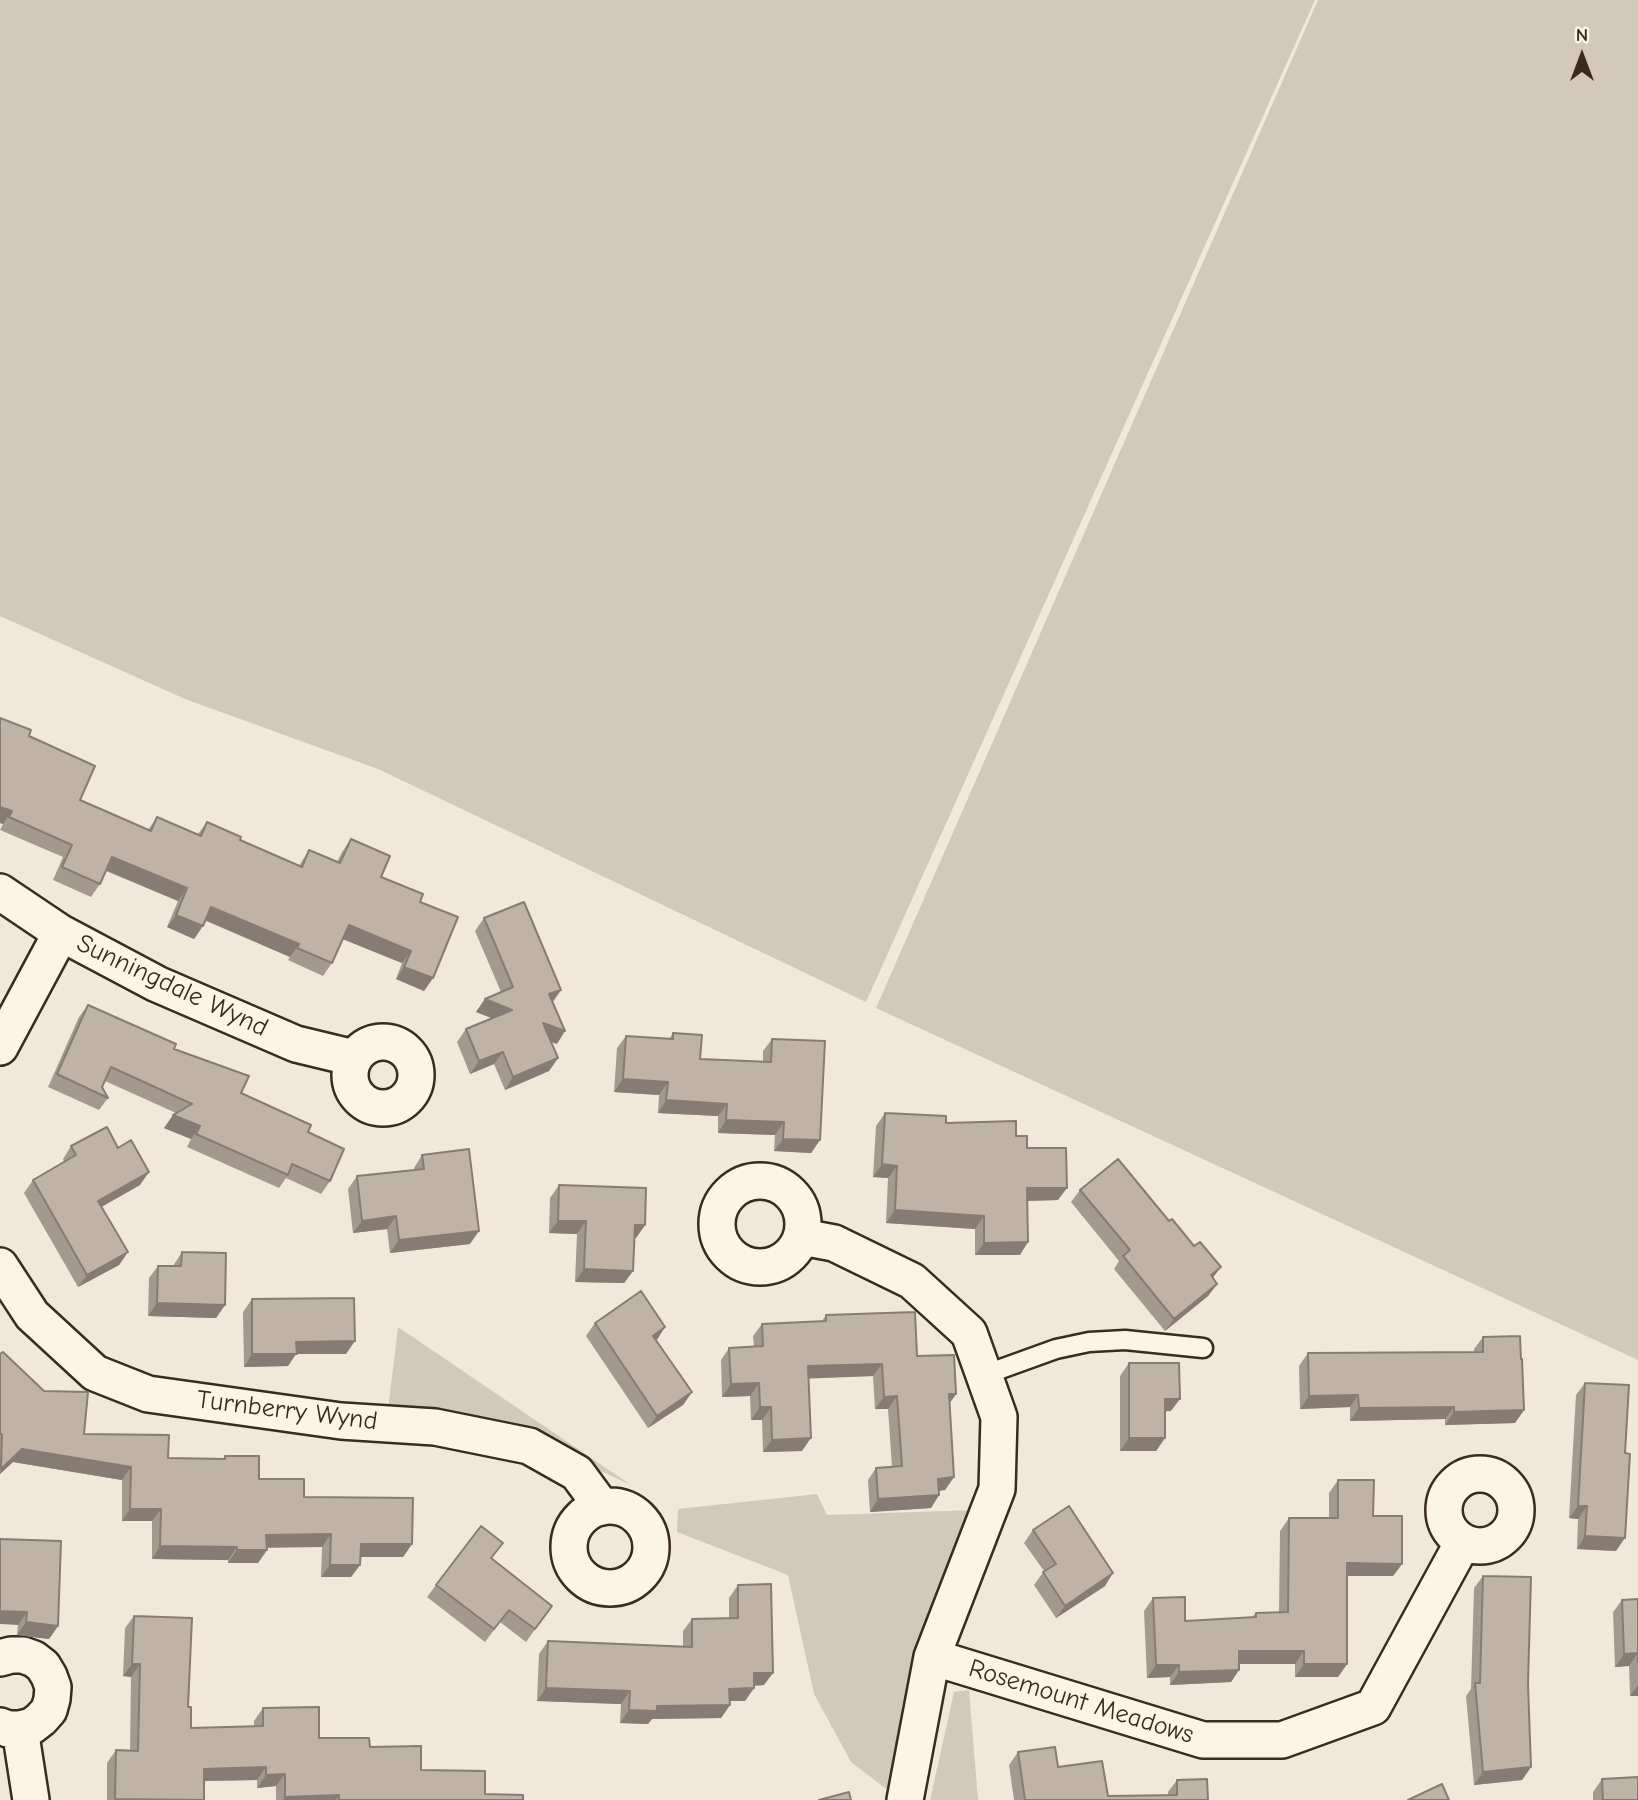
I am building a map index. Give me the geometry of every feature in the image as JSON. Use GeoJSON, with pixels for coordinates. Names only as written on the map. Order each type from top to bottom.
{"type":"FeatureCollection","features":[{"type":"Feature","properties":{"kind":"street","name":"Sunningdale Wynd"},"geometry":{"type":"LineString","coordinates":[[0,892],[61,933],[157,984],[296,1044],[354,1058]]}},
{"type":"Feature","properties":{"kind":"street"},"geometry":{"type":"LineString","coordinates":[[0,1047],[61,933]]}},
{"type":"Feature","properties":{"kind":"street"},"geometry":{"type":"LineString","coordinates":[[802,1237],[834,1243],[912,1281],[969,1333],[999,1417],[997,1489],[932,1657],[905,1800]]}},
{"type":"Feature","properties":{"kind":"street","name":"Turnberry Wynd"},"geometry":{"type":"LineString","coordinates":[[0,1266],[32,1315],[95,1373],[148,1394],[341,1421],[435,1427],[529,1446],[577,1473],[602,1507]]}},
{"type":"Feature","properties":{"kind":"street","name":"Rosemount Meadows"},"geometry":{"type":"LineString","coordinates":[[932,1657],[1203,1740],[1282,1740],[1373,1707],[1463,1542]]}},
{"type":"Feature","properties":{"kind":"street"},"geometry":{"type":"LineString","coordinates":[[0,1658],[23,1655],[34,1659],[43,1666],[53,1687],[49,1710],[41,1719],[32,1726],[10,1728],[31,1800]]}},
{"type":"Feature","properties":{"kind":"lane"},"geometry":{"type":"LineString","coordinates":[[984,1374],[1056,1349],[1089,1342],[1125,1340],[1203,1348]]}},
{"type":"Feature","properties":{"kind":"shaded area"},"geometry":{"type":"Polygon","coordinates":[[[0,0],[1315,0],[866,1002],[378,769],[185,699],[0,616],[0,0]]]}},
{"type":"Feature","properties":{"kind":"shaded area"},"geometry":{"type":"Polygon","coordinates":[[[1318,0],[1638,0],[1638,1360],[876,1008],[1318,0]]]}},
{"type":"Feature","properties":{"kind":"shaded area"},"geometry":{"type":"Polygon","coordinates":[[[398,1327],[631,1485],[520,1434],[388,1410],[398,1327]]]}},
{"type":"Feature","properties":{"kind":"shaded area"},"geometry":{"type":"Polygon","coordinates":[[[817,1494],[827,1515],[974,1510],[922,1672],[889,1791],[851,1762],[814,1694],[788,1575],[677,1532],[678,1509],[817,1494]]]}},
{"type":"Feature","properties":{"kind":"shaded area"},"geometry":{"type":"Polygon","coordinates":[[[969,1690],[978,1800],[930,1800],[954,1692],[969,1690]]]}},
{"type":"Feature","properties":{"kind":"building"},"geometry":{"type":"Polygon","coordinates":[[[0,718],[31,730],[29,736],[95,766],[80,800],[151,831],[157,817],[201,836],[207,822],[241,837],[240,840],[302,867],[309,850],[340,863],[351,839],[390,856],[381,877],[423,894],[420,902],[458,917],[433,978],[404,967],[411,951],[349,925],[332,963],[297,948],[299,944],[211,907],[203,926],[176,915],[187,888],[112,857],[100,884],[62,867],[72,845],[9,817],[12,811],[0,807],[0,718]]]}},
{"type":"Feature","properties":{"kind":"building"},"geometry":{"type":"Polygon","coordinates":[[[524,902],[561,990],[549,994],[565,1031],[543,1023],[558,1058],[513,1077],[503,1052],[479,1061],[466,1029],[512,1010],[485,999],[513,987],[484,918],[524,902]]]}},
{"type":"Feature","properties":{"kind":"building"},"geometry":{"type":"Polygon","coordinates":[[[88,1005],[176,1044],[174,1049],[249,1076],[241,1093],[311,1125],[308,1132],[344,1149],[330,1181],[292,1164],[288,1175],[196,1134],[200,1126],[173,1115],[192,1104],[111,1067],[102,1087],[108,1098],[57,1074],[88,1005]]]}},
{"type":"Feature","properties":{"kind":"building"},"geometry":{"type":"Polygon","coordinates":[[[673,1033],[702,1035],[700,1059],[771,1062],[772,1039],[825,1041],[820,1140],[783,1139],[784,1122],[726,1120],[727,1104],[666,1100],[668,1082],[623,1079],[626,1036],[673,1039],[673,1033]]]}},
{"type":"Feature","properties":{"kind":"building"},"geometry":{"type":"Polygon","coordinates":[[[885,1113],[946,1116],[946,1123],[1016,1121],[1016,1136],[1027,1136],[1027,1148],[1066,1148],[1067,1188],[1027,1188],[1028,1242],[984,1243],[984,1216],[895,1210],[897,1166],[882,1164],[885,1113]]]}},
{"type":"Feature","properties":{"kind":"building"},"geometry":{"type":"Polygon","coordinates":[[[107,1127],[118,1148],[131,1140],[149,1172],[98,1201],[128,1252],[87,1275],[33,1180],[76,1155],[71,1146],[107,1127]]]}},
{"type":"Feature","properties":{"kind":"building"},"geometry":{"type":"Polygon","coordinates":[[[469,1149],[479,1231],[399,1240],[396,1216],[362,1221],[357,1176],[424,1169],[422,1155],[469,1149]]]}},
{"type":"Feature","properties":{"kind":"building"},"geometry":{"type":"Polygon","coordinates":[[[1118,1159],[1169,1221],[1172,1219],[1194,1246],[1200,1242],[1221,1267],[1211,1275],[1217,1284],[1174,1319],[1123,1256],[1130,1250],[1080,1190],[1118,1159]]]}},
{"type":"Feature","properties":{"kind":"building"},"geometry":{"type":"Polygon","coordinates":[[[559,1185],[646,1188],[645,1225],[635,1225],[633,1271],[584,1269],[586,1221],[558,1221],[559,1185]]]}},
{"type":"Feature","properties":{"kind":"building"},"geometry":{"type":"Polygon","coordinates":[[[182,1252],[226,1253],[225,1305],[157,1303],[158,1266],[181,1266],[182,1252]]]}},
{"type":"Feature","properties":{"kind":"building"},"geometry":{"type":"Polygon","coordinates":[[[641,1291],[665,1327],[653,1336],[692,1392],[657,1416],[595,1323],[641,1291]]]}},
{"type":"Feature","properties":{"kind":"building"},"geometry":{"type":"Polygon","coordinates":[[[354,1298],[355,1341],[296,1342],[297,1354],[252,1354],[252,1299],[354,1298]]]}},
{"type":"Feature","properties":{"kind":"building"},"geometry":{"type":"Polygon","coordinates":[[[915,1312],[917,1356],[954,1355],[956,1394],[949,1394],[954,1477],[938,1479],[939,1495],[878,1499],[876,1468],[902,1466],[897,1396],[884,1397],[882,1364],[808,1366],[811,1438],[772,1440],[771,1407],[760,1407],[759,1383],[731,1384],[729,1348],[763,1346],[762,1324],[826,1321],[826,1315],[915,1312]]]}},
{"type":"Feature","properties":{"kind":"building"},"geometry":{"type":"Polygon","coordinates":[[[1520,1336],[1524,1410],[1454,1412],[1454,1407],[1359,1408],[1358,1395],[1309,1396],[1308,1353],[1483,1352],[1483,1337],[1520,1336]]]}},
{"type":"Feature","properties":{"kind":"building"},"geometry":{"type":"Polygon","coordinates":[[[3,1352],[44,1391],[88,1392],[84,1434],[169,1435],[168,1458],[225,1459],[225,1456],[259,1456],[259,1479],[304,1479],[304,1497],[413,1498],[412,1544],[361,1544],[360,1565],[330,1565],[331,1534],[266,1535],[267,1550],[160,1546],[161,1509],[130,1509],[131,1467],[22,1449],[1,1469],[0,1354],[3,1352]]]}},
{"type":"Feature","properties":{"kind":"building"},"geometry":{"type":"Polygon","coordinates":[[[1129,1363],[1179,1363],[1180,1399],[1165,1399],[1165,1438],[1129,1438],[1129,1363]]]}},
{"type":"Feature","properties":{"kind":"building"},"geometry":{"type":"Polygon","coordinates":[[[1585,1383],[1629,1385],[1625,1453],[1630,1454],[1625,1538],[1585,1536],[1587,1506],[1578,1506],[1585,1383]]]}},
{"type":"Feature","properties":{"kind":"building"},"geometry":{"type":"Polygon","coordinates":[[[1338,1480],[1374,1480],[1373,1516],[1402,1516],[1402,1564],[1347,1563],[1347,1664],[1304,1664],[1304,1651],[1239,1651],[1239,1670],[1179,1672],[1179,1665],[1156,1665],[1153,1598],[1185,1597],[1185,1621],[1256,1617],[1256,1613],[1288,1612],[1289,1518],[1338,1518],[1338,1480]]]}},
{"type":"Feature","properties":{"kind":"building"},"geometry":{"type":"Polygon","coordinates":[[[1069,1506],[1113,1573],[1065,1606],[1043,1572],[1056,1564],[1033,1530],[1069,1506]]]}},
{"type":"Feature","properties":{"kind":"building"},"geometry":{"type":"Polygon","coordinates":[[[481,1526],[503,1543],[491,1558],[552,1606],[535,1629],[509,1610],[494,1629],[436,1585],[481,1526]]]}},
{"type":"Feature","properties":{"kind":"building"},"geometry":{"type":"Polygon","coordinates":[[[0,1539],[61,1541],[58,1626],[26,1622],[27,1612],[0,1611],[0,1539]]]}},
{"type":"Feature","properties":{"kind":"building"},"geometry":{"type":"Polygon","coordinates":[[[1483,1576],[1531,1577],[1528,1684],[1531,1767],[1483,1772],[1475,1683],[1480,1683],[1483,1576]]]}},
{"type":"Feature","properties":{"kind":"building"},"geometry":{"type":"Polygon","coordinates":[[[771,1584],[773,1673],[754,1673],[754,1688],[729,1689],[730,1705],[657,1706],[657,1711],[629,1710],[630,1691],[546,1688],[548,1641],[692,1647],[692,1619],[738,1618],[738,1585],[771,1584]]]}},
{"type":"Feature","properties":{"kind":"building"},"geometry":{"type":"Polygon","coordinates":[[[1638,1599],[1638,1653],[1624,1654],[1622,1600],[1638,1599]]]}},
{"type":"Feature","properties":{"kind":"building"},"geometry":{"type":"Polygon","coordinates":[[[134,1616],[192,1618],[188,1707],[191,1707],[191,1728],[263,1726],[263,1708],[319,1707],[319,1738],[369,1738],[370,1747],[421,1746],[421,1770],[485,1771],[485,1794],[523,1795],[523,1800],[339,1800],[339,1795],[285,1797],[285,1774],[266,1775],[266,1767],[204,1769],[204,1800],[115,1799],[116,1750],[138,1751],[140,1664],[132,1664],[134,1616]]]}},
{"type":"Feature","properties":{"kind":"building"},"geometry":{"type":"Polygon","coordinates":[[[1055,1747],[1058,1767],[1102,1761],[1108,1796],[1177,1795],[1177,1780],[1207,1779],[1208,1800],[1025,1800],[1018,1752],[1055,1747]]]}},
{"type":"Feature","properties":{"kind":"building"},"geometry":{"type":"Polygon","coordinates":[[[1638,1777],[1638,1800],[1603,1800],[1602,1779],[1638,1777]]]}},
{"type":"Feature","properties":{"kind":"building"},"geometry":{"type":"Polygon","coordinates":[[[1442,1784],[1449,1800],[1408,1800],[1442,1784]]]}},
{"type":"Feature","properties":{"kind":"building"},"geometry":{"type":"Polygon","coordinates":[[[849,1792],[851,1800],[819,1800],[849,1792]]]}}]}
